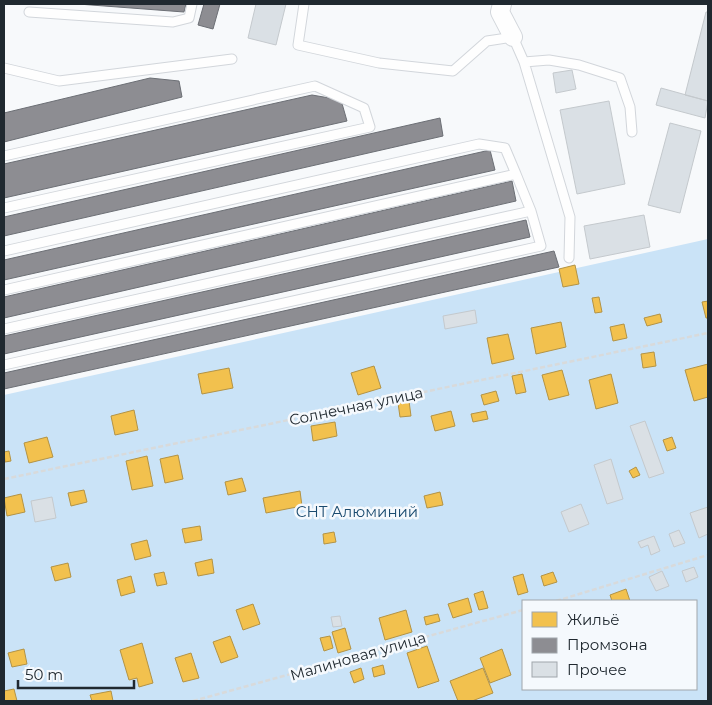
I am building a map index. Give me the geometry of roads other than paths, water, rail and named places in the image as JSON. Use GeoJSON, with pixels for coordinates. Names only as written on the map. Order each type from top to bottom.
{"type":"FeatureCollection","features":[{"type":"Feature","properties":{"kind":"street"},"geometry":{"type":"LineString","coordinates":[[502,4],[500,12],[513,37]]}},
{"type":"Feature","properties":{"kind":"lane"},"geometry":{"type":"LineString","coordinates":[[29,12],[173,22],[188,18],[192,4]]}},
{"type":"Feature","properties":{"kind":"lane"},"geometry":{"type":"LineString","coordinates":[[304,4],[298,45],[379,64],[453,71],[487,42],[513,37],[524,62],[570,217],[569,258]]}},
{"type":"Feature","properties":{"kind":"lane"},"geometry":{"type":"LineString","coordinates":[[4,68],[59,81],[232,59]]}},
{"type":"Feature","properties":{"kind":"lane"},"geometry":{"type":"LineString","coordinates":[[524,62],[549,60],[579,65],[620,78],[630,107],[632,132]]}},
{"type":"Feature","properties":{"kind":"lane"},"geometry":{"type":"LineString","coordinates":[[4,156],[315,86],[364,108],[370,126],[4,208]]}},
{"type":"Feature","properties":{"kind":"lane"},"geometry":{"type":"LineString","coordinates":[[4,251],[479,144],[505,148],[531,211],[541,246],[4,365]]}},
{"type":"Feature","properties":{"kind":"lane"},"geometry":{"type":"LineString","coordinates":[[4,290],[516,174]]}},
{"type":"Feature","properties":{"kind":"lane"},"geometry":{"type":"LineString","coordinates":[[4,329],[531,211]]}},
{"type":"Feature","properties":{"kind":"park label","name":"СНТ Алюминий"},"geometry":{"type":"Point","coordinates":[357,511]}}]}
